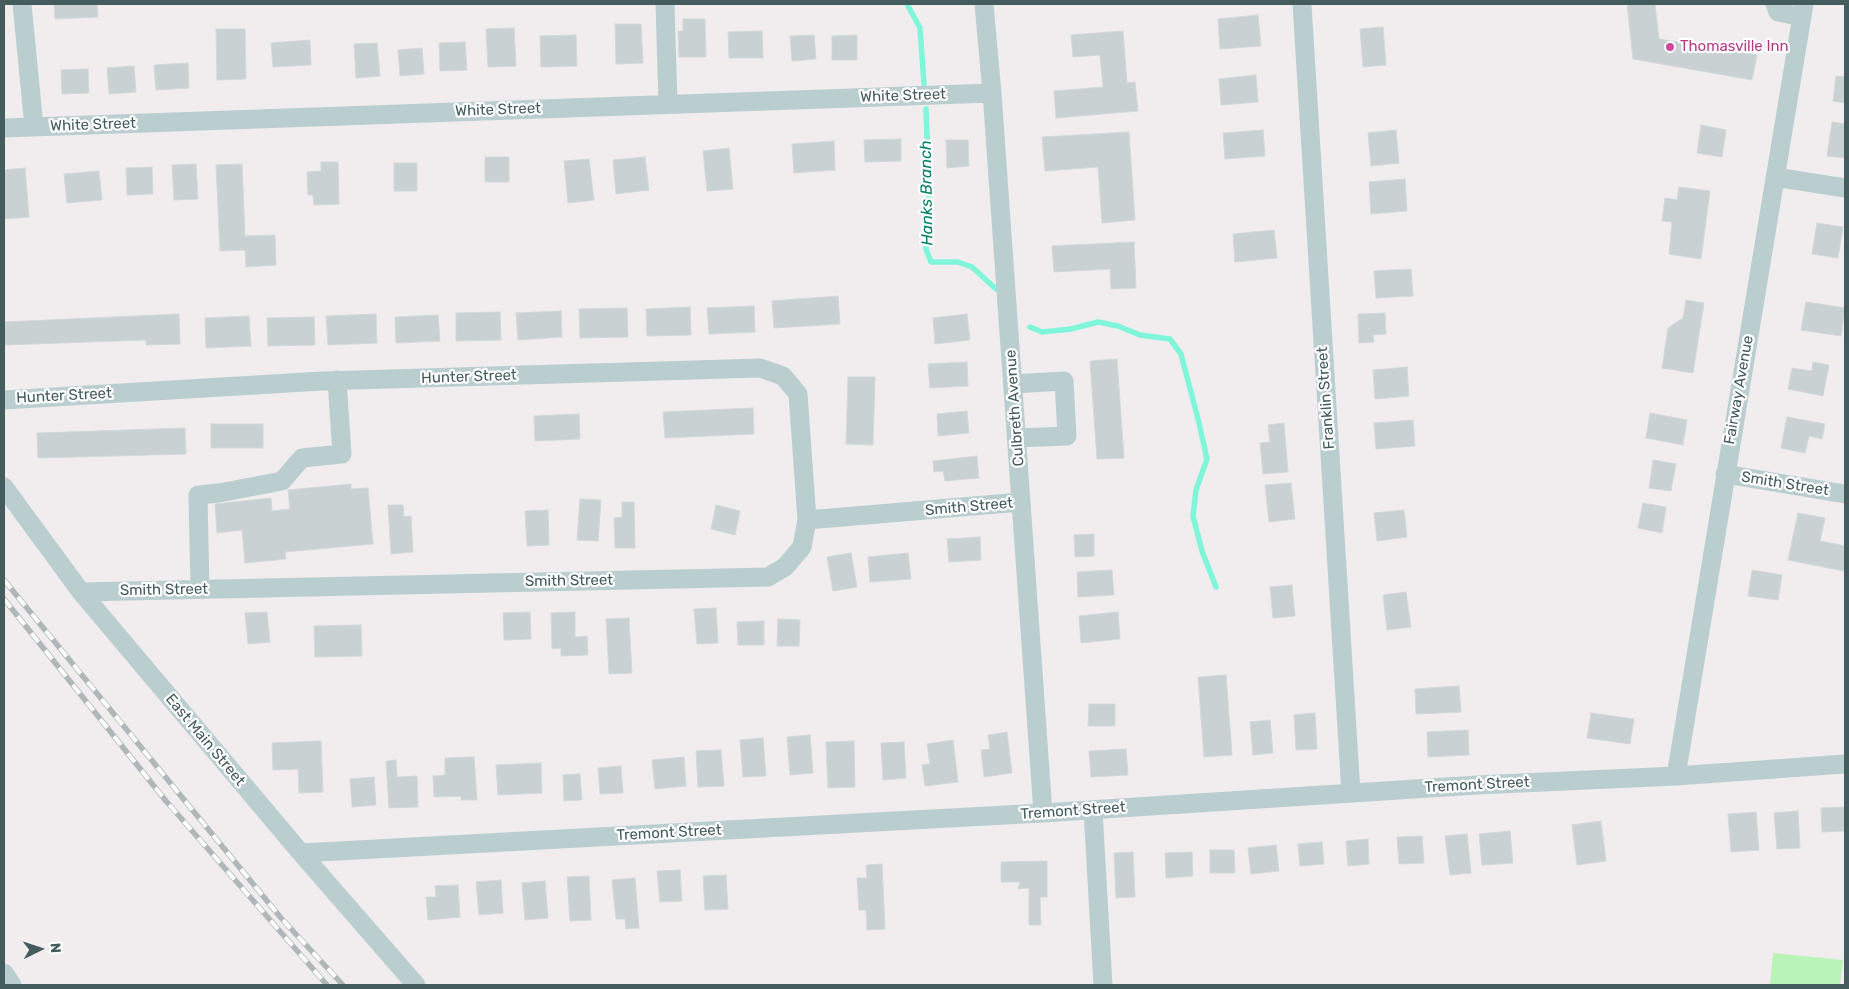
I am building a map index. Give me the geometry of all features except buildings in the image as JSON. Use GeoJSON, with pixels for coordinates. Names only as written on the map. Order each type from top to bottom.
{"type":"FeatureCollection","features":[{"type":"Feature","properties":{"kind":"street"},"geometry":{"type":"LineString","coordinates":[[22,4],[34,127]]}},
{"type":"Feature","properties":{"kind":"street"},"geometry":{"type":"LineString","coordinates":[[665,4],[668,104]]}},
{"type":"Feature","properties":{"kind":"street","name":"Culbreth Avenue"},"geometry":{"type":"LineString","coordinates":[[984,4],[1017,438],[1042,814]]}},
{"type":"Feature","properties":{"kind":"street","name":"Franklin Street"},"geometry":{"type":"LineString","coordinates":[[1302,4],[1351,793]]}},
{"type":"Feature","properties":{"kind":"street"},"geometry":{"type":"LineString","coordinates":[[1775,4],[1778,12],[1803,10]]}},
{"type":"Feature","properties":{"kind":"street","name":"Fairway Avenue"},"geometry":{"type":"LineString","coordinates":[[1676,776],[1803,10]]}},
{"type":"Feature","properties":{"kind":"street","name":"White Street"},"geometry":{"type":"LineString","coordinates":[[4,128],[992,93]]}},
{"type":"Feature","properties":{"kind":"street"},"geometry":{"type":"LineString","coordinates":[[1776,177],[1845,188]]}},
{"type":"Feature","properties":{"kind":"street","name":"Hunter Street"},"geometry":{"type":"LineString","coordinates":[[4,400],[337,380],[760,368],[783,376],[798,394],[807,520]]}},
{"type":"Feature","properties":{"kind":"street"},"geometry":{"type":"LineString","coordinates":[[200,589],[198,495],[219,494],[282,481],[302,458],[342,454],[337,380]]}},
{"type":"Feature","properties":{"kind":"street"},"geometry":{"type":"LineString","coordinates":[[1013,384],[1064,381],[1067,436],[1017,438]]}},
{"type":"Feature","properties":{"kind":"street","name":"Smith Street"},"geometry":{"type":"LineString","coordinates":[[1725,474],[1845,494]]}},
{"type":"Feature","properties":{"kind":"street","name":"East Main Street"},"geometry":{"type":"LineString","coordinates":[[4,487],[81,592],[301,853],[416,985]]}},
{"type":"Feature","properties":{"kind":"street","name":"Smith Street"},"geometry":{"type":"LineString","coordinates":[[81,592],[768,577],[785,567],[802,547],[807,520],[1021,502]]}},
{"type":"Feature","properties":{"kind":"street","name":"Tremont Street"},"geometry":{"type":"LineString","coordinates":[[301,853],[1042,814],[1477,785],[1676,776],[1845,764]]}},
{"type":"Feature","properties":{"kind":"street"},"geometry":{"type":"LineString","coordinates":[[1093,810],[1103,985]]}},
{"type":"Feature","properties":{"kind":"street"},"geometry":{"type":"LineString","coordinates":[[4,973],[12,985]]}},
{"type":"Feature","properties":{"kind":"green space"},"geometry":{"type":"Polygon","coordinates":[[[1773,953],[1843,960],[1840,985],[1770,985],[1773,953]]]}},
{"type":"Feature","properties":{"kind":"waterway","name":"Hanks Branch"},"geometry":{"type":"LineString","coordinates":[[907,4],[920,28],[924,84]]}},
{"type":"Feature","properties":{"kind":"waterway","name":"Hanks Branch"},"geometry":{"type":"LineString","coordinates":[[926,109],[929,190],[926,249],[931,262],[958,262],[972,267],[996,289]]}},
{"type":"Feature","properties":{"kind":"waterway","name":"Hanks Branch"},"geometry":{"type":"LineString","coordinates":[[1030,327],[1042,332],[1071,329],[1098,322],[1118,326],[1140,335],[1170,339],[1181,354],[1207,459],[1196,490],[1193,516],[1202,551],[1216,587]]}},
{"type":"Feature","properties":{"kind":"railway"},"geometry":{"type":"LineString","coordinates":[[4,580],[281,918],[343,985]]}},
{"type":"Feature","properties":{"kind":"railway"},"geometry":{"type":"LineString","coordinates":[[4,599],[166,801],[327,985]]}},
{"type":"Feature","properties":{"kind":"place","name":"Thomasville Inn"},"geometry":{"type":"Point","coordinates":[1670,47]}}]}
